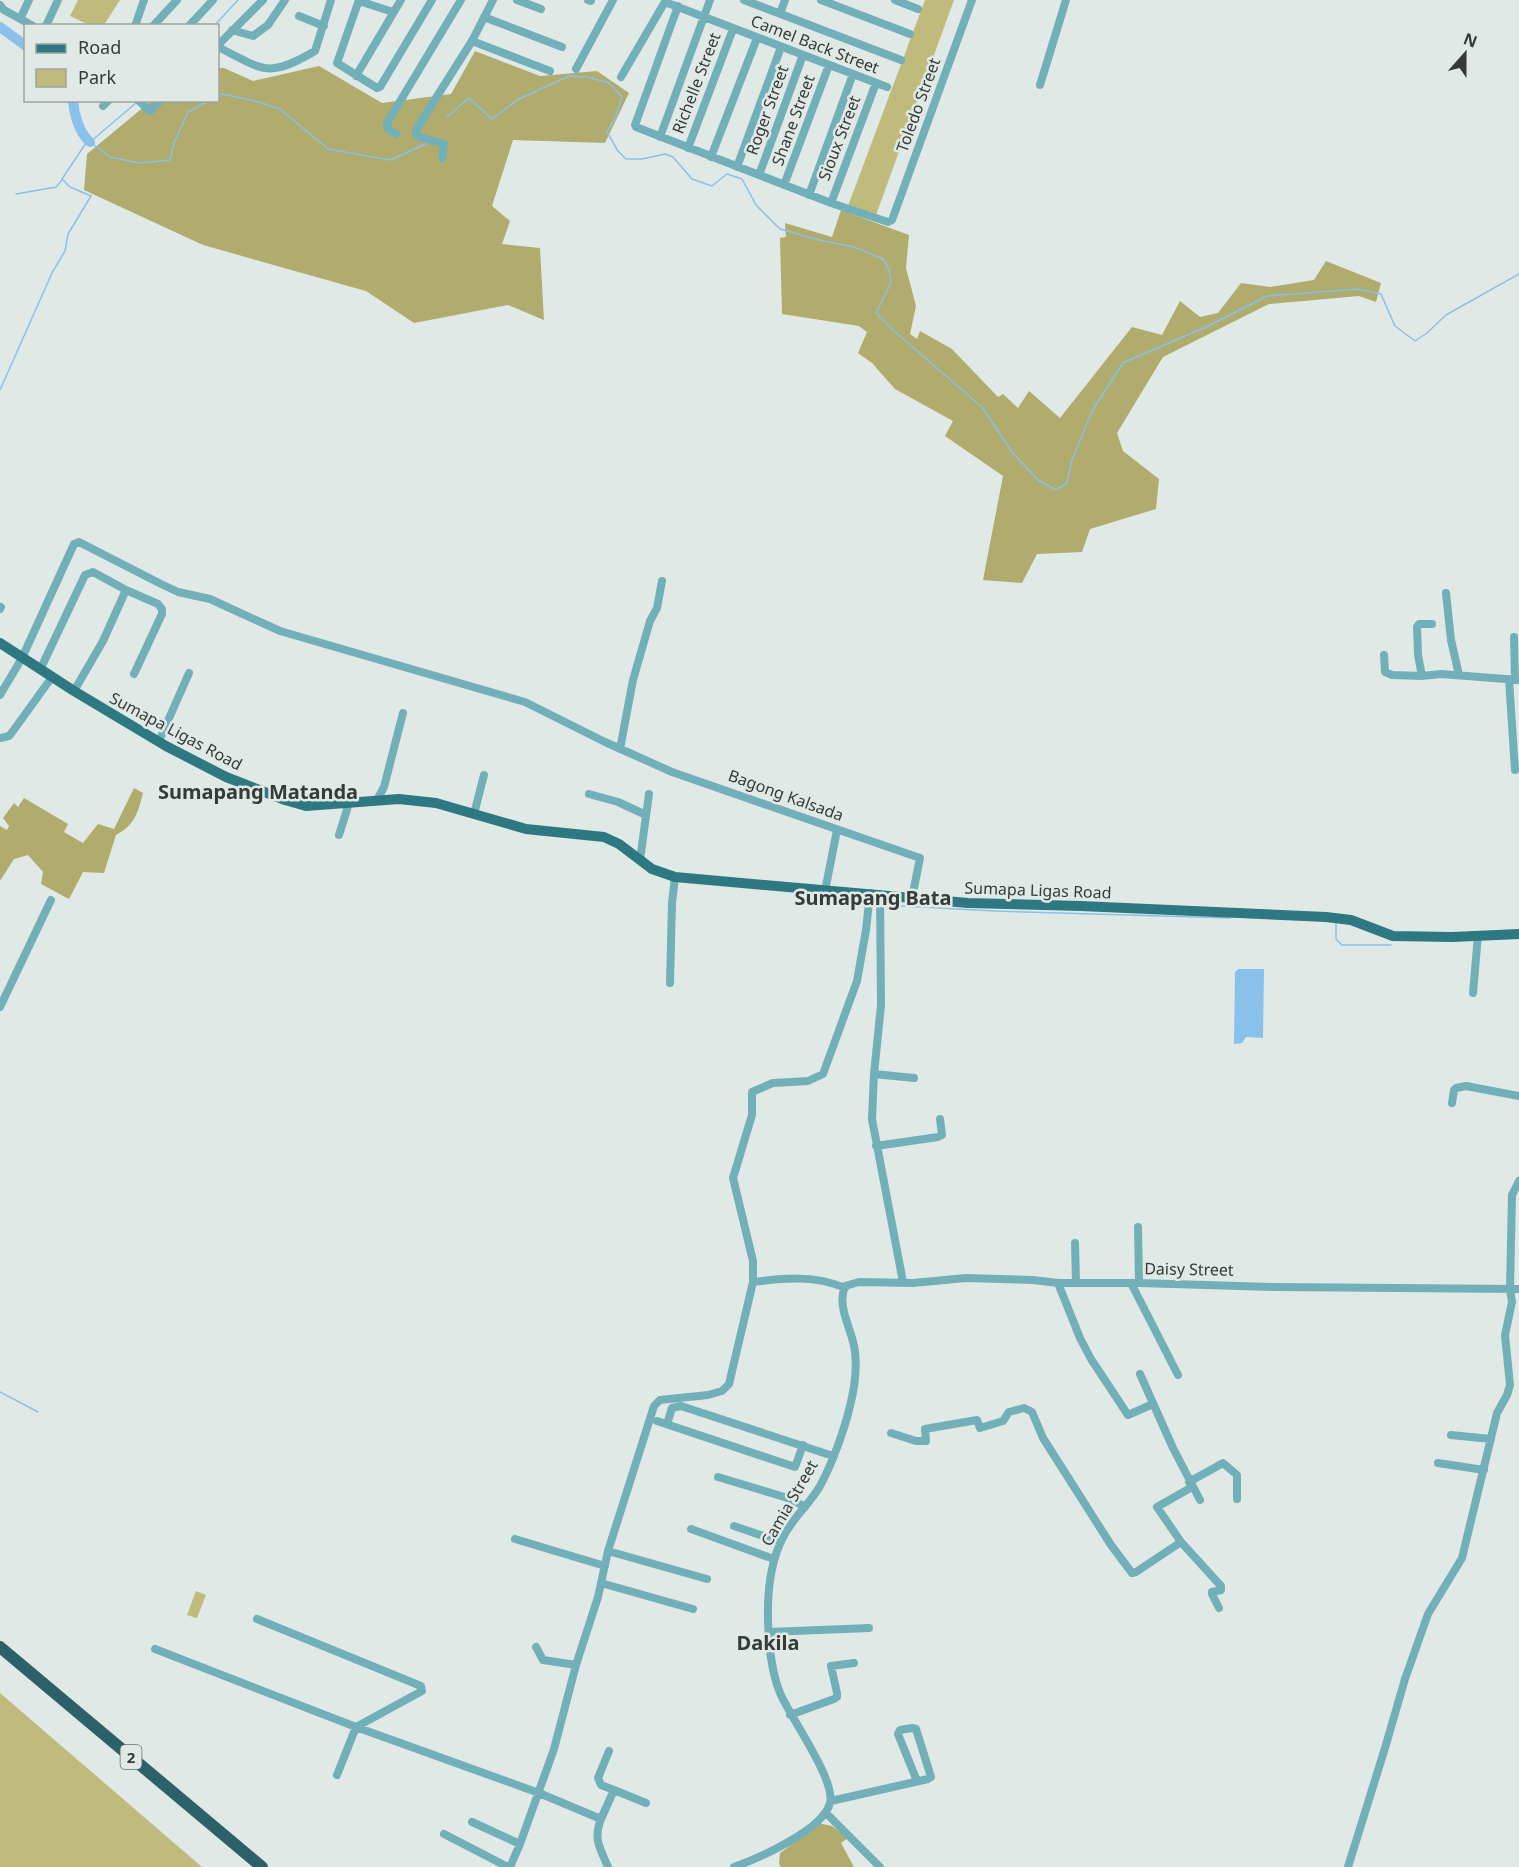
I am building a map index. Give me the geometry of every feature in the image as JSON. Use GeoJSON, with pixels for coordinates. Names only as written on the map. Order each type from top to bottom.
{"type":"FeatureCollection","features":[{"type":"Feature","properties":{"kind":"highway","name":"2"},"geometry":{"type":"LineString","coordinates":[[0,1647],[262,1867]]}},
{"type":"Feature","properties":{"kind":"main road","name":"Sumapa Ligas Road"},"geometry":{"type":"LineString","coordinates":[[0,643],[74,691],[159,741],[226,777],[285,800],[306,806],[377,800],[420,800],[540,832],[604,837],[660,873],[675,877],[998,905],[1285,914],[1351,920],[1393,936],[1444,937],[1519,934]]}},
{"type":"Feature","properties":{"kind":"street"},"geometry":{"type":"LineString","coordinates":[[20,19],[28,0]]}},
{"type":"Feature","properties":{"kind":"street"},"geometry":{"type":"LineString","coordinates":[[47,24],[58,0]]}},
{"type":"Feature","properties":{"kind":"street"},"geometry":{"type":"LineString","coordinates":[[136,24],[144,0]]}},
{"type":"Feature","properties":{"kind":"street"},"geometry":{"type":"LineString","coordinates":[[155,24],[177,0]]}},
{"type":"Feature","properties":{"kind":"street"},"geometry":{"type":"LineString","coordinates":[[191,24],[213,0]]}},
{"type":"Feature","properties":{"kind":"street"},"geometry":{"type":"LineString","coordinates":[[219,45],[263,0]]}},
{"type":"Feature","properties":{"kind":"street"},"geometry":{"type":"LineString","coordinates":[[232,30],[253,36],[268,25],[285,0]]}},
{"type":"Feature","properties":{"kind":"street"},"geometry":{"type":"LineString","coordinates":[[219,47],[261,69],[291,65],[315,51],[331,0]]}},
{"type":"Feature","properties":{"kind":"street"},"geometry":{"type":"LineString","coordinates":[[393,12],[379,4],[359,0],[337,63],[373,86],[380,87],[432,0]]}},
{"type":"Feature","properties":{"kind":"street"},"geometry":{"type":"LineString","coordinates":[[356,76],[401,0]]}},
{"type":"Feature","properties":{"kind":"street"},"geometry":{"type":"LineString","coordinates":[[396,134],[387,128],[387,123],[461,0]]}},
{"type":"Feature","properties":{"kind":"street"},"geometry":{"type":"LineString","coordinates":[[442,158],[444,144],[420,137],[416,131],[472,40],[493,0]]}},
{"type":"Feature","properties":{"kind":"street"},"geometry":{"type":"LineString","coordinates":[[518,0],[541,9]]}},
{"type":"Feature","properties":{"kind":"street"},"geometry":{"type":"LineString","coordinates":[[576,69],[613,0]]}},
{"type":"Feature","properties":{"kind":"street"},"geometry":{"type":"LineString","coordinates":[[660,137],[710,0]]}},
{"type":"Feature","properties":{"kind":"street"},"geometry":{"type":"LineString","coordinates":[[744,0],[901,60]]}},
{"type":"Feature","properties":{"kind":"street"},"geometry":{"type":"LineString","coordinates":[[780,14],[785,0]]}},
{"type":"Feature","properties":{"kind":"street"},"geometry":{"type":"LineString","coordinates":[[821,0],[910,34]]}},
{"type":"Feature","properties":{"kind":"street"},"geometry":{"type":"LineString","coordinates":[[895,0],[918,9]]}},
{"type":"Feature","properties":{"kind":"street","name":"Toledo Street"},"geometry":{"type":"LineString","coordinates":[[831,203],[888,222],[892,220],[972,0]]}},
{"type":"Feature","properties":{"kind":"street"},"geometry":{"type":"LineString","coordinates":[[1040,86],[1066,0]]}},
{"type":"Feature","properties":{"kind":"street"},"geometry":{"type":"LineString","coordinates":[[621,77],[665,1]]}},
{"type":"Feature","properties":{"kind":"street","name":"Camel Back Street"},"geometry":{"type":"LineString","coordinates":[[665,1],[732,29],[887,87]]}},
{"type":"Feature","properties":{"kind":"street"},"geometry":{"type":"LineString","coordinates":[[0,5],[4,10],[29,24]]}},
{"type":"Feature","properties":{"kind":"street"},"geometry":{"type":"LineString","coordinates":[[678,6],[635,124],[638,129],[831,203]]}},
{"type":"Feature","properties":{"kind":"street"},"geometry":{"type":"LineString","coordinates":[[299,16],[324,26]]}},
{"type":"Feature","properties":{"kind":"street"},"geometry":{"type":"LineString","coordinates":[[484,17],[562,47]]}},
{"type":"Feature","properties":{"kind":"street","name":"Richelle Street"},"geometry":{"type":"LineString","coordinates":[[688,148],[732,29]]}},
{"type":"Feature","properties":{"kind":"street"},"geometry":{"type":"LineString","coordinates":[[711,157],[757,38]]}},
{"type":"Feature","properties":{"kind":"street"},"geometry":{"type":"LineString","coordinates":[[472,40],[550,71]]}},
{"type":"Feature","properties":{"kind":"street"},"geometry":{"type":"LineString","coordinates":[[737,167],[781,47]]}},
{"type":"Feature","properties":{"kind":"street","name":"Roger Street"},"geometry":{"type":"LineString","coordinates":[[759,175],[803,55]]}},
{"type":"Feature","properties":{"kind":"street","name":"Shane Street"},"geometry":{"type":"LineString","coordinates":[[784,185],[829,64]]}},
{"type":"Feature","properties":{"kind":"street"},"geometry":{"type":"LineString","coordinates":[[808,195],[853,74]]}},
{"type":"Feature","properties":{"kind":"street","name":"Sioux Street"},"geometry":{"type":"LineString","coordinates":[[831,203],[876,83]]}},
{"type":"Feature","properties":{"kind":"street"},"geometry":{"type":"LineString","coordinates":[[139,102],[151,110],[159,102]]}},
{"type":"Feature","properties":{"kind":"street","name":"Bagong Kalsada"},"geometry":{"type":"LineString","coordinates":[[22,658],[71,550],[74,544],[79,542],[178,592],[210,599],[280,632],[525,702],[672,772],[920,858],[912,898]]}},
{"type":"Feature","properties":{"kind":"street"},"geometry":{"type":"LineString","coordinates":[[40,670],[85,576],[93,572],[158,604],[162,609],[162,614],[134,674]]}},
{"type":"Feature","properties":{"kind":"street"},"geometry":{"type":"LineString","coordinates":[[620,749],[633,680],[650,621],[657,608],[662,581]]}},
{"type":"Feature","properties":{"kind":"street"},"geometry":{"type":"LineString","coordinates":[[74,691],[103,641],[126,590]]}},
{"type":"Feature","properties":{"kind":"street"},"geometry":{"type":"LineString","coordinates":[[1446,593],[1451,640],[1459,675]]}},
{"type":"Feature","properties":{"kind":"street"},"geometry":{"type":"LineString","coordinates":[[1422,676],[1418,655],[1417,627],[1419,624],[1432,624]]}},
{"type":"Feature","properties":{"kind":"street"},"geometry":{"type":"LineString","coordinates":[[1514,638],[1515,770]]}},
{"type":"Feature","properties":{"kind":"street"},"geometry":{"type":"LineString","coordinates":[[1384,655],[1385,672],[1388,674],[1422,676],[1441,674],[1515,680]]}},
{"type":"Feature","properties":{"kind":"street"},"geometry":{"type":"LineString","coordinates":[[0,695],[22,658]]}},
{"type":"Feature","properties":{"kind":"street"},"geometry":{"type":"LineString","coordinates":[[159,741],[189,673]]}},
{"type":"Feature","properties":{"kind":"street"},"geometry":{"type":"LineString","coordinates":[[0,738],[9,736],[52,677]]}},
{"type":"Feature","properties":{"kind":"street"},"geometry":{"type":"LineString","coordinates":[[377,800],[384,787],[404,713]]}},
{"type":"Feature","properties":{"kind":"street"},"geometry":{"type":"LineString","coordinates":[[474,814],[484,776]]}},
{"type":"Feature","properties":{"kind":"street"},"geometry":{"type":"LineString","coordinates":[[589,794],[618,802],[646,815]]}},
{"type":"Feature","properties":{"kind":"street"},"geometry":{"type":"LineString","coordinates":[[640,860],[649,794]]}},
{"type":"Feature","properties":{"kind":"street"},"geometry":{"type":"LineString","coordinates":[[339,835],[349,803]]}},
{"type":"Feature","properties":{"kind":"street"},"geometry":{"type":"LineString","coordinates":[[825,891],[837,830]]}},
{"type":"Feature","properties":{"kind":"street"},"geometry":{"type":"LineString","coordinates":[[670,983],[675,877]]}},
{"type":"Feature","properties":{"kind":"street"},"geometry":{"type":"LineString","coordinates":[[875,894],[881,1005],[872,1119],[903,1282]]}},
{"type":"Feature","properties":{"kind":"street"},"geometry":{"type":"LineString","coordinates":[[444,1834],[509,1867],[520,1844],[554,1749],[608,1551],[654,1406],[660,1400],[708,1395],[723,1391],[729,1384],[753,1282],[753,1261],[733,1178],[752,1114],[752,1092],[774,1083],[808,1081],[823,1074],[857,981],[875,894]]}},
{"type":"Feature","properties":{"kind":"street"},"geometry":{"type":"LineString","coordinates":[[0,1007],[51,900]]}},
{"type":"Feature","properties":{"kind":"street"},"geometry":{"type":"LineString","coordinates":[[1473,993],[1478,935]]}},
{"type":"Feature","properties":{"kind":"street"},"geometry":{"type":"LineString","coordinates":[[874,1074],[914,1078]]}},
{"type":"Feature","properties":{"kind":"street"},"geometry":{"type":"LineString","coordinates":[[1452,1103],[1454,1090],[1466,1086],[1519,1096]]}},
{"type":"Feature","properties":{"kind":"street"},"geometry":{"type":"LineString","coordinates":[[876,1146],[938,1137],[942,1135],[940,1119]]}},
{"type":"Feature","properties":{"kind":"street"},"geometry":{"type":"LineString","coordinates":[[1348,1867],[1405,1679],[1428,1614],[1462,1558],[1497,1413],[1510,1385],[1505,1335],[1514,1289],[1512,1195],[1519,1181]]}},
{"type":"Feature","properties":{"kind":"street"},"geometry":{"type":"LineString","coordinates":[[1138,1227],[1135,1283],[1178,1375]]}},
{"type":"Feature","properties":{"kind":"street"},"geometry":{"type":"LineString","coordinates":[[1075,1244],[1076,1283]]}},
{"type":"Feature","properties":{"kind":"street"},"geometry":{"type":"LineString","coordinates":[[753,1282],[786,1278],[828,1281],[845,1288]]}},
{"type":"Feature","properties":{"kind":"street","name":"Daisy Street"},"geometry":{"type":"LineString","coordinates":[[845,1288],[859,1282],[966,1278],[1058,1283],[1514,1289]]}},
{"type":"Feature","properties":{"kind":"street"},"geometry":{"type":"LineString","coordinates":[[1058,1283],[1091,1359],[1128,1415],[1153,1404]]}},
{"type":"Feature","properties":{"kind":"street","name":"Camia Street"},"geometry":{"type":"LineString","coordinates":[[831,1801],[818,1760],[790,1715],[772,1670],[768,1620],[774,1559],[792,1523],[819,1487],[833,1456],[850,1405],[855,1351],[842,1301],[845,1288]]}},
{"type":"Feature","properties":{"kind":"street"},"geometry":{"type":"LineString","coordinates":[[1140,1374],[1190,1485],[1200,1500]]}},
{"type":"Feature","properties":{"kind":"street"},"geometry":{"type":"LineString","coordinates":[[667,1424],[672,1408],[681,1406],[833,1456]]}},
{"type":"Feature","properties":{"kind":"street"},"geometry":{"type":"LineString","coordinates":[[891,1433],[916,1441],[926,1441],[925,1429],[977,1420],[980,1428],[1003,1420],[1009,1412],[1024,1408],[1032,1412],[1043,1438],[1129,1571],[1136,1572],[1181,1542]]}},
{"type":"Feature","properties":{"kind":"street"},"geometry":{"type":"LineString","coordinates":[[657,1421],[795,1467],[803,1445]]}},
{"type":"Feature","properties":{"kind":"street"},"geometry":{"type":"LineString","coordinates":[[1451,1435],[1491,1439]]}},
{"type":"Feature","properties":{"kind":"street"},"geometry":{"type":"LineString","coordinates":[[1220,1608],[1212,1592],[1219,1591],[1221,1588],[1181,1542],[1157,1507],[1223,1463],[1237,1475],[1238,1499]]}},
{"type":"Feature","properties":{"kind":"street"},"geometry":{"type":"LineString","coordinates":[[1438,1463],[1484,1470]]}},
{"type":"Feature","properties":{"kind":"street"},"geometry":{"type":"LineString","coordinates":[[718,1477],[791,1499],[805,1507]]}},
{"type":"Feature","properties":{"kind":"street"},"geometry":{"type":"LineString","coordinates":[[734,1526],[781,1542]]}},
{"type":"Feature","properties":{"kind":"street"},"geometry":{"type":"LineString","coordinates":[[691,1529],[774,1559]]}},
{"type":"Feature","properties":{"kind":"street"},"geometry":{"type":"LineString","coordinates":[[515,1539],[605,1566]]}},
{"type":"Feature","properties":{"kind":"street"},"geometry":{"type":"LineString","coordinates":[[608,1551],[707,1579]]}},
{"type":"Feature","properties":{"kind":"street"},"geometry":{"type":"LineString","coordinates":[[601,1583],[693,1609]]}},
{"type":"Feature","properties":{"kind":"street"},"geometry":{"type":"LineString","coordinates":[[257,1619],[421,1686],[422,1691],[356,1727],[337,1775]]}},
{"type":"Feature","properties":{"kind":"street"},"geometry":{"type":"LineString","coordinates":[[769,1632],[869,1628]]}},
{"type":"Feature","properties":{"kind":"street"},"geometry":{"type":"LineString","coordinates":[[536,1647],[543,1660],[576,1665]]}},
{"type":"Feature","properties":{"kind":"street"},"geometry":{"type":"LineString","coordinates":[[155,1649],[356,1727],[539,1793],[601,1819]]}},
{"type":"Feature","properties":{"kind":"street"},"geometry":{"type":"LineString","coordinates":[[790,1715],[837,1697],[831,1666],[854,1663]]}},
{"type":"Feature","properties":{"kind":"street"},"geometry":{"type":"LineString","coordinates":[[734,1867],[746,1865],[804,1833],[826,1813],[831,1801],[928,1779],[932,1774],[916,1729],[900,1730],[898,1734],[917,1781]]}},
{"type":"Feature","properties":{"kind":"street"},"geometry":{"type":"LineString","coordinates":[[609,1751],[598,1778],[601,1785],[646,1803]]}},
{"type":"Feature","properties":{"kind":"street"},"geometry":{"type":"LineString","coordinates":[[608,1867],[596,1840],[596,1831],[614,1790]]}},
{"type":"Feature","properties":{"kind":"street"},"geometry":{"type":"LineString","coordinates":[[826,1813],[880,1867]]}},
{"type":"Feature","properties":{"kind":"street"},"geometry":{"type":"LineString","coordinates":[[472,1822],[520,1844]]}},
{"type":"Feature","properties":{"kind":"green space"},"geometry":{"type":"Polygon","coordinates":[[[78,0],[120,0],[105,24],[87,24],[70,16],[78,0]]]}},
{"type":"Feature","properties":{"kind":"green space"},"geometry":{"type":"Polygon","coordinates":[[[925,0],[954,0],[876,215],[848,206],[925,0]]]}},
{"type":"Feature","properties":{"kind":"green space"},"geometry":{"type":"Polygon","coordinates":[[[196,1591],[206,1595],[197,1618],[187,1615],[196,1591]]]}},
{"type":"Feature","properties":{"kind":"green space"},"geometry":{"type":"Polygon","coordinates":[[[0,1693],[202,1867],[0,1867],[0,1693]]]}},
{"type":"Feature","properties":{"kind":"shaded area"},"geometry":{"type":"Polygon","coordinates":[[[475,51],[540,76],[597,71],[629,93],[605,143],[513,140],[492,206],[510,221],[502,244],[540,248],[544,320],[508,305],[414,323],[366,291],[203,245],[84,190],[87,154],[150,102],[219,102],[219,68],[253,81],[319,66],[382,103],[451,94],[475,51]]]}},
{"type":"Feature","properties":{"kind":"shaded area"},"geometry":{"type":"Polygon","coordinates":[[[841,210],[909,235],[906,268],[916,306],[910,334],[917,339],[920,331],[952,349],[998,397],[1003,394],[1018,408],[1029,391],[1060,418],[1132,327],[1162,335],[1180,301],[1200,317],[1218,313],[1241,283],[1270,287],[1314,280],[1326,261],[1381,283],[1376,302],[1359,296],[1269,304],[1163,357],[1117,433],[1123,451],[1159,479],[1156,509],[1090,529],[1082,552],[1037,554],[1022,583],[983,580],[1003,476],[945,436],[953,421],[895,389],[872,363],[858,353],[867,332],[859,326],[782,314],[780,238],[786,237],[785,223],[832,237],[841,210]]]}},
{"type":"Feature","properties":{"kind":"shaded area"},"geometry":{"type":"Polygon","coordinates":[[[134,788],[143,793],[139,806],[132,822],[116,835],[104,873],[83,872],[69,899],[41,884],[43,872],[28,855],[14,859],[0,881],[0,826],[7,830],[9,826],[3,818],[14,803],[18,807],[24,798],[68,824],[64,832],[83,843],[98,824],[114,829],[134,788]]]}},
{"type":"Feature","properties":{"kind":"shaded area"},"geometry":{"type":"Polygon","coordinates":[[[818,1823],[832,1826],[848,1838],[841,1843],[854,1867],[781,1867],[780,1853],[818,1823]]]}},
{"type":"Feature","properties":{"kind":"water"},"geometry":{"type":"Polygon","coordinates":[[[1238,969],[1264,969],[1263,1038],[1246,1037],[1242,1043],[1234,1044],[1235,972],[1238,969]]]}},
{"type":"Feature","properties":{"kind":"waterway"},"geometry":{"type":"LineString","coordinates":[[216,24],[238,0]]}},
{"type":"Feature","properties":{"kind":"waterway"},"geometry":{"type":"LineString","coordinates":[[0,27],[24,45]]}},
{"type":"Feature","properties":{"kind":"waterway"},"geometry":{"type":"LineString","coordinates":[[447,117],[469,98],[492,119],[517,100],[569,76],[588,77],[609,83],[622,97],[615,118],[607,132],[618,151],[626,159],[642,159],[665,154],[673,157],[692,179],[712,186],[727,174],[742,179],[756,205],[780,229],[854,247],[883,259],[889,269],[891,283],[876,313],[983,408],[1011,451],[1038,480],[1056,490],[1067,483],[1072,460],[1092,411],[1123,363],[1208,326],[1267,296],[1358,289],[1381,294],[1395,326],[1415,341],[1446,315],[1519,274]]}},
{"type":"Feature","properties":{"kind":"waterway"},"geometry":{"type":"LineString","coordinates":[[219,96],[222,94],[259,102],[280,109],[328,149],[390,160],[426,144]]}},
{"type":"Feature","properties":{"kind":"waterway"},"geometry":{"type":"LineString","coordinates":[[73,102],[78,123],[90,142]]}},
{"type":"Feature","properties":{"kind":"waterway"},"geometry":{"type":"LineString","coordinates":[[136,103],[90,142],[110,157],[139,163],[170,160],[174,143],[188,112],[206,102]]}},
{"type":"Feature","properties":{"kind":"waterway"},"geometry":{"type":"LineString","coordinates":[[0,390],[52,273],[65,251],[68,234],[91,196],[70,187],[62,179],[88,140]]}},
{"type":"Feature","properties":{"kind":"waterway"},"geometry":{"type":"LineString","coordinates":[[16,194],[56,187],[62,180]]}},
{"type":"Feature","properties":{"kind":"waterway"},"geometry":{"type":"LineString","coordinates":[[884,905],[994,911],[1230,918]]}},
{"type":"Feature","properties":{"kind":"waterway"},"geometry":{"type":"LineString","coordinates":[[1336,923],[1336,939],[1342,945],[1391,945]]}},
{"type":"Feature","properties":{"kind":"waterway"},"geometry":{"type":"LineString","coordinates":[[0,1392],[38,1412]]}},
{"type":"Feature","properties":{"kind":"district","name":"Sumapang Matanda"},"geometry":{"type":"Point","coordinates":[258,791]}},
{"type":"Feature","properties":{"kind":"district","name":"Sumapang Bata"},"geometry":{"type":"Point","coordinates":[873,897]}},
{"type":"Feature","properties":{"kind":"district","name":"Dakila"},"geometry":{"type":"Point","coordinates":[768,1642]}}]}
